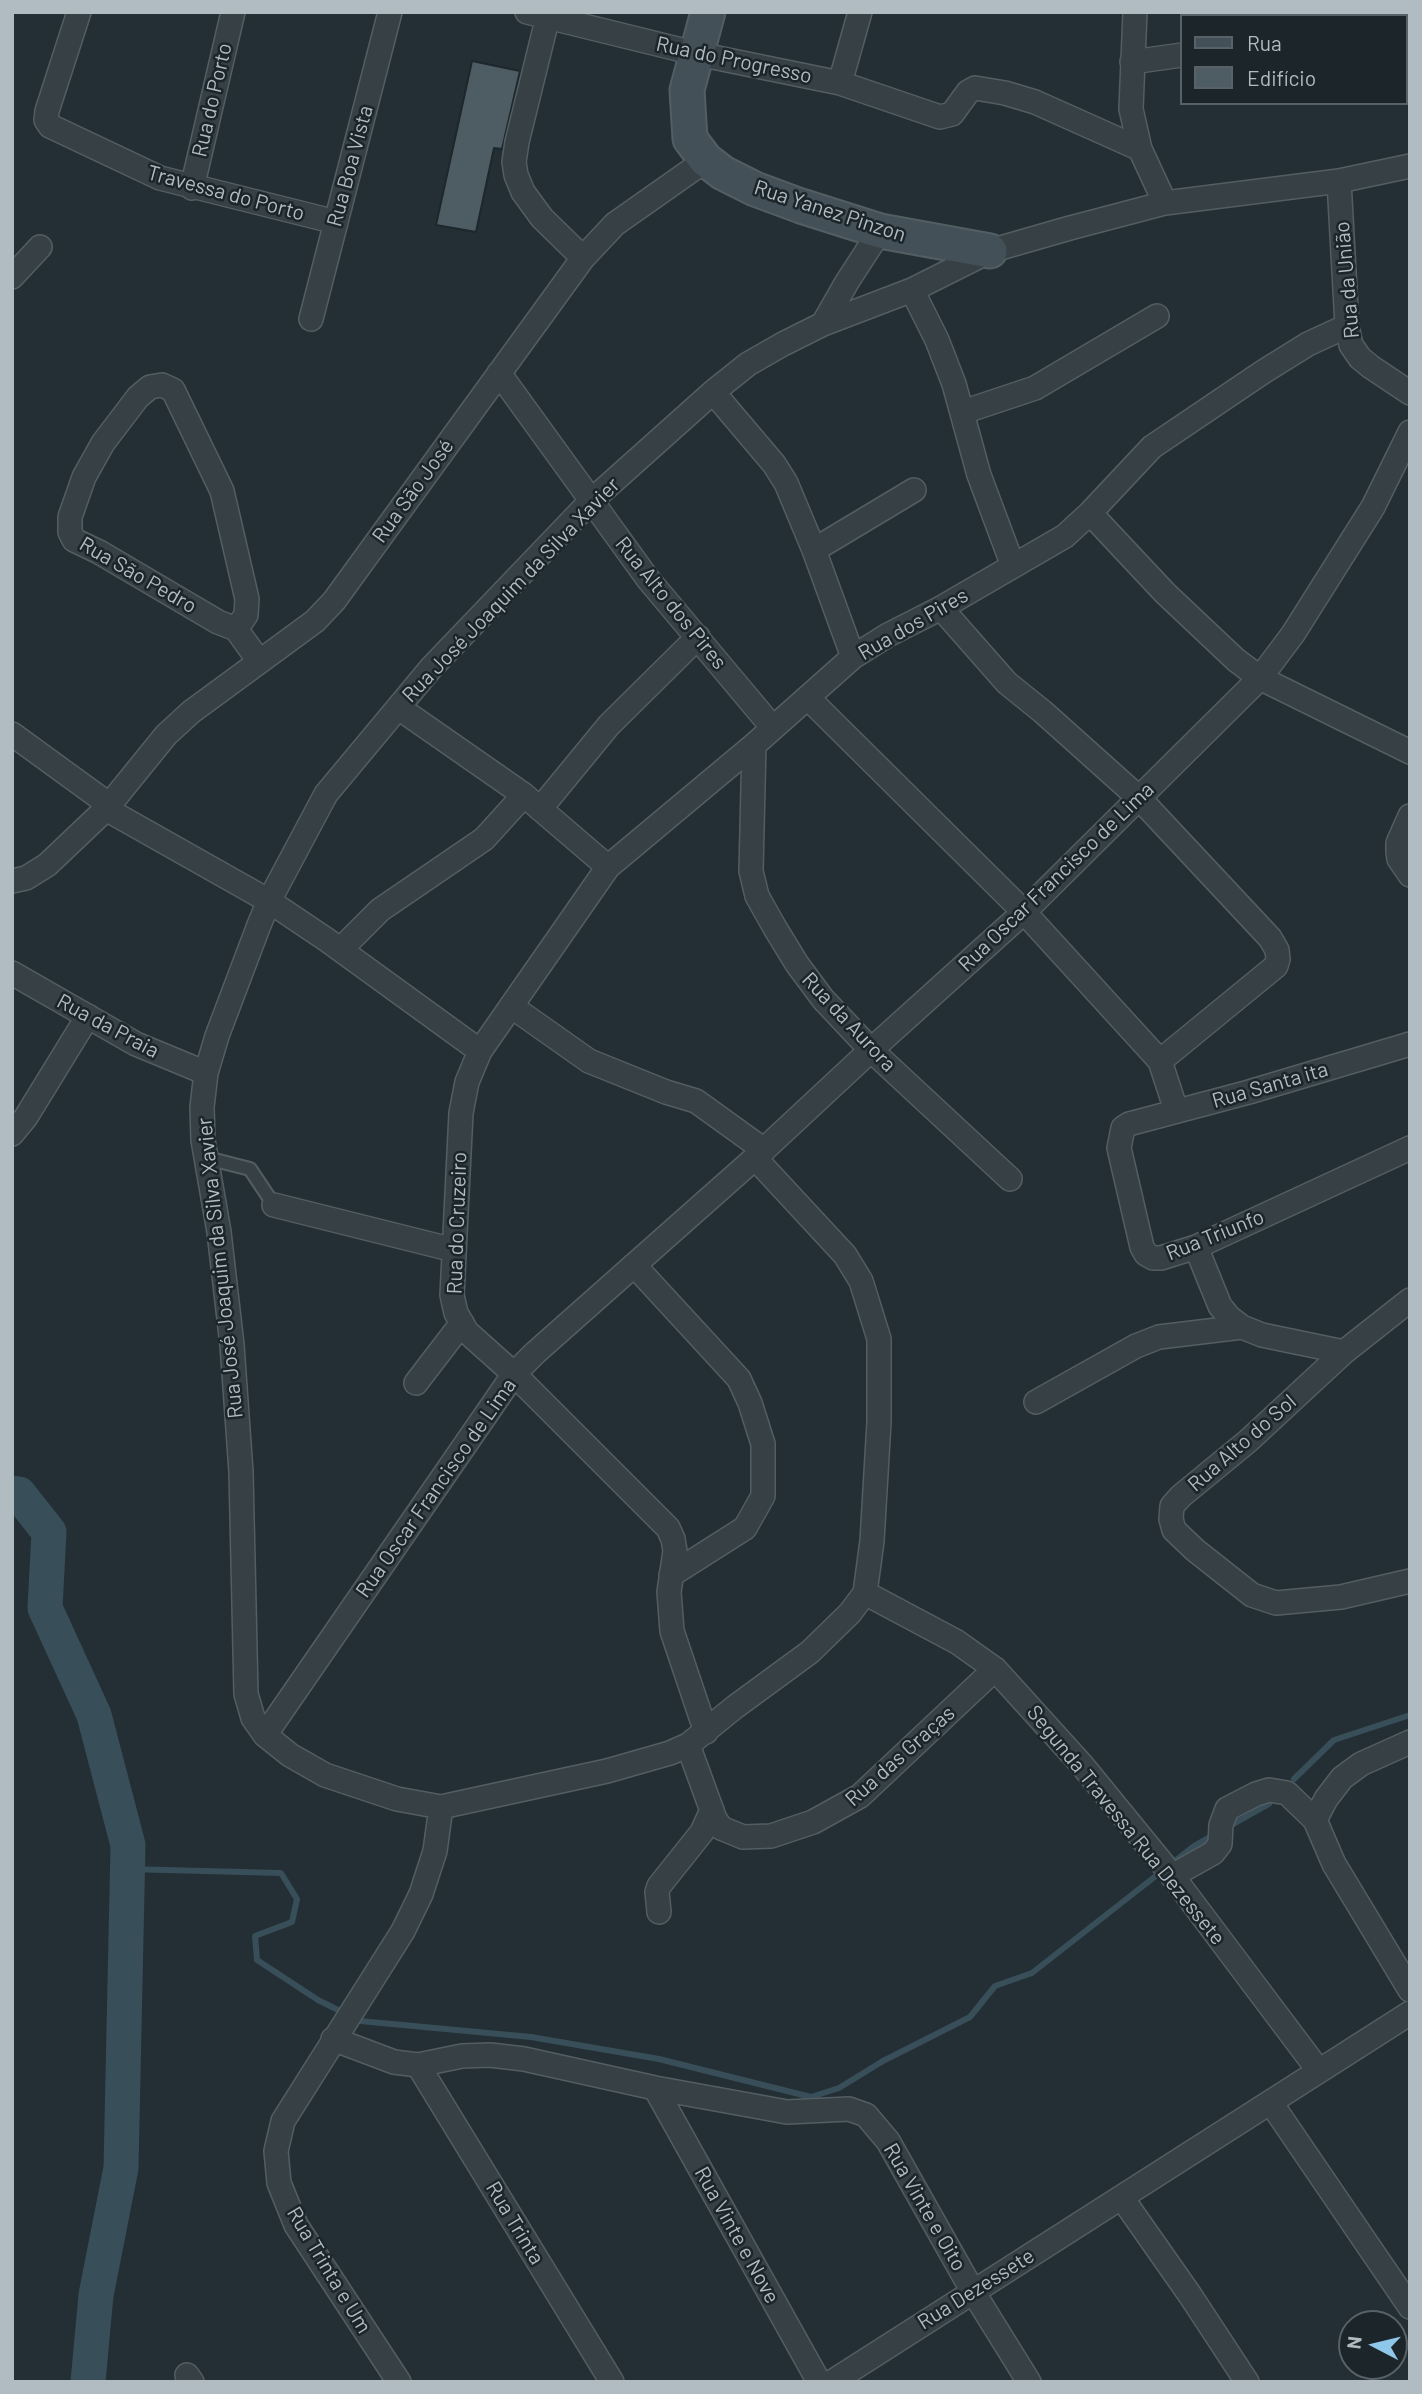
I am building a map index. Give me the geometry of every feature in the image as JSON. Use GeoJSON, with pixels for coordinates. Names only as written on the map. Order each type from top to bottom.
{"type":"FeatureCollection","features":[{"type":"Feature","properties":{"kind":"street","name":"Travessa do Porto"},"geometry":{"type":"LineString","coordinates":[[79,12],[47,111],[46,120],[50,126],[160,178],[335,222]]}},
{"type":"Feature","properties":{"kind":"street","name":"Rua do Porto"},"geometry":{"type":"LineString","coordinates":[[192,188],[233,12]]}},
{"type":"Feature","properties":{"kind":"street","name":"Rua Boa Vista"},"geometry":{"type":"LineString","coordinates":[[310,319],[390,12]]}},
{"type":"Feature","properties":{"kind":"street","name":"Rua Yanez Pinzon"},"geometry":{"type":"LineString","coordinates":[[709,12],[687,90],[690,139],[706,160],[723,173],[801,206],[880,231],[990,251]]}},
{"type":"Feature","properties":{"kind":"street"},"geometry":{"type":"LineString","coordinates":[[840,83],[860,12]]}},
{"type":"Feature","properties":{"kind":"street"},"geometry":{"type":"LineString","coordinates":[[1135,12],[1131,109],[1140,149],[1165,203]]}},
{"type":"Feature","properties":{"kind":"street","name":"Rua do Progresso"},"geometry":{"type":"LineString","coordinates":[[541,14],[698,54],[840,83],[940,117],[952,114],[968,92],[975,88],[1035,102],[1140,149]]}},
{"type":"Feature","properties":{"kind":"street"},"geometry":{"type":"LineString","coordinates":[[541,14],[517,142],[514,162],[516,175],[523,191],[542,218],[583,258]]}},
{"type":"Feature","properties":{"kind":"street"},"geometry":{"type":"LineString","coordinates":[[1132,62],[1180,55]]}},
{"type":"Feature","properties":{"kind":"street","name":"Rua São José"},"geometry":{"type":"LineString","coordinates":[[12,881],[26,878],[47,865],[106,809],[166,735],[191,712],[315,621],[334,601],[583,258],[615,224],[706,160]]}},
{"type":"Feature","properties":{"kind":"street","name":"Rua José Joaquim da Silva Xavier"},"geometry":{"type":"LineString","coordinates":[[865,1592],[850,1613],[810,1652],[735,1707],[697,1739],[670,1753],[607,1771],[441,1807],[397,1800],[325,1775],[290,1755],[265,1735],[253,1718],[246,1694],[239,1447],[232,1345],[219,1232],[203,1140],[202,1107],[206,1073],[217,1037],[269,901],[326,794],[431,668],[590,502],[748,364],[823,324],[912,290],[990,251],[1165,203],[1339,181],[1410,166]]}},
{"type":"Feature","properties":{"kind":"street","name":"Rua da União"},"geometry":{"type":"LineString","coordinates":[[1339,181],[1347,326],[1351,345],[1360,358],[1410,393]]}},
{"type":"Feature","properties":{"kind":"street"},"geometry":{"type":"LineString","coordinates":[[823,324],[880,231]]}},
{"type":"Feature","properties":{"kind":"street"},"geometry":{"type":"LineString","coordinates":[[12,277],[40,247]]}},
{"type":"Feature","properties":{"kind":"street"},"geometry":{"type":"LineString","coordinates":[[912,290],[937,340],[963,412],[990,506],[1013,566]]}},
{"type":"Feature","properties":{"kind":"street"},"geometry":{"type":"LineString","coordinates":[[963,412],[1035,388],[1157,316]]}},
{"type":"Feature","properties":{"kind":"street","name":"Rua dos Pires"},"geometry":{"type":"LineString","coordinates":[[480,1051],[608,867],[754,745],[853,657],[1065,536],[1152,447],[1308,344],[1347,326]]}},
{"type":"Feature","properties":{"kind":"street","name":"Rua Alto dos Pires"},"geometry":{"type":"LineString","coordinates":[[499,373],[648,579],[773,728]]}},
{"type":"Feature","properties":{"kind":"street","name":"Rua São Pedro"},"geometry":{"type":"LineString","coordinates":[[236,629],[246,615],[247,599],[222,491],[173,390],[162,385],[150,387],[138,397],[103,443],[84,477],[70,517],[70,532],[74,540],[218,622],[236,629],[259,661]]}},
{"type":"Feature","properties":{"kind":"street"},"geometry":{"type":"LineString","coordinates":[[713,392],[786,482],[853,657]]}},
{"type":"Feature","properties":{"kind":"street","name":"Rua Oscar Francisco de Lima"},"geometry":{"type":"LineString","coordinates":[[265,1735],[514,1374],[534,1353],[760,1154],[871,1049],[1024,912],[1260,678],[1293,634],[1373,507],[1410,432]]}},
{"type":"Feature","properties":{"kind":"street"},"geometry":{"type":"LineString","coordinates":[[814,550],[914,490]]}},
{"type":"Feature","properties":{"kind":"street"},"geometry":{"type":"LineString","coordinates":[[1090,513],[1165,593],[1236,660],[1260,678],[1410,752]]}},
{"type":"Feature","properties":{"kind":"street"},"geometry":{"type":"LineString","coordinates":[[941,608],[1007,683],[1044,712],[1139,798],[1270,938],[1277,950],[1279,958],[1276,966],[1160,1061]]}},
{"type":"Feature","properties":{"kind":"street"},"geometry":{"type":"LineString","coordinates":[[341,949],[380,910],[484,839],[532,802],[698,637]]}},
{"type":"Feature","properties":{"kind":"street"},"geometry":{"type":"LineString","coordinates":[[808,698],[1024,912],[1160,1061],[1176,1110]]}},
{"type":"Feature","properties":{"kind":"street"},"geometry":{"type":"LineString","coordinates":[[399,708],[532,802],[608,867]]}},
{"type":"Feature","properties":{"kind":"street"},"geometry":{"type":"LineString","coordinates":[[12,734],[100,798],[106,809],[269,901],[341,949],[480,1051]]}},
{"type":"Feature","properties":{"kind":"street","name":"Rua da Aurora"},"geometry":{"type":"LineString","coordinates":[[754,745],[751,871],[757,895],[803,973],[823,999],[871,1049],[1010,1180]]}},
{"type":"Feature","properties":{"kind":"street"},"geometry":{"type":"LineString","coordinates":[[1410,816],[1398,843],[1399,859],[1410,875]]}},
{"type":"Feature","properties":{"kind":"street","name":"Rua da Praia"},"geometry":{"type":"LineString","coordinates":[[12,973],[156,1054],[206,1073]]}},
{"type":"Feature","properties":{"kind":"street"},"geometry":{"type":"LineString","coordinates":[[510,1006],[589,1061],[696,1101],[760,1154],[845,1255],[861,1281],[879,1339],[880,1375],[872,1541],[865,1592]]}},
{"type":"Feature","properties":{"kind":"street"},"geometry":{"type":"LineString","coordinates":[[12,1135],[26,1117],[88,1016]]}},
{"type":"Feature","properties":{"kind":"street","name":"Rua Santa ita"},"geometry":{"type":"LineString","coordinates":[[1129,1124],[1410,1044]]}},
{"type":"Feature","properties":{"kind":"street","name":"Rua do Cruzeiro"},"geometry":{"type":"LineString","coordinates":[[480,1051],[467,1082],[461,1113],[452,1295],[456,1313],[467,1332],[514,1374],[668,1528],[676,1551],[671,1575]]}},
{"type":"Feature","properties":{"kind":"street","name":"Rua Triunfo"},"geometry":{"type":"LineString","coordinates":[[1129,1124],[1123,1128],[1119,1148],[1142,1247],[1146,1254],[1153,1258],[1196,1247],[1410,1148]]}},
{"type":"Feature","properties":{"kind":"street"},"geometry":{"type":"LineString","coordinates":[[274,1206],[454,1250]]}},
{"type":"Feature","properties":{"kind":"street"},"geometry":{"type":"LineString","coordinates":[[1196,1247],[1220,1306],[1228,1317],[1242,1327],[1262,1335],[1345,1352]]}},
{"type":"Feature","properties":{"kind":"street"},"geometry":{"type":"LineString","coordinates":[[634,1265],[739,1379],[763,1444],[763,1496],[745,1528],[671,1575]]}},
{"type":"Feature","properties":{"kind":"street","name":"Rua Alto do Sol"},"geometry":{"type":"LineString","coordinates":[[1410,1300],[1345,1352],[1248,1441],[1181,1496],[1172,1506],[1171,1519],[1174,1530],[1195,1550],[1252,1595],[1276,1603],[1341,1597],[1410,1581]]}},
{"type":"Feature","properties":{"kind":"street"},"geometry":{"type":"LineString","coordinates":[[416,1383],[462,1323]]}},
{"type":"Feature","properties":{"kind":"street"},"geometry":{"type":"LineString","coordinates":[[1036,1402],[1136,1346],[1159,1337],[1242,1327]]}},
{"type":"Feature","properties":{"kind":"street","name":"Rua das Graças"},"geometry":{"type":"LineString","coordinates":[[671,1575],[669,1601],[672,1631],[712,1810],[721,1828],[743,1837],[789,1832],[831,1814],[860,1796],[995,1669]]}},
{"type":"Feature","properties":{"kind":"street","name":"Segunda Travessa Rua Dezessete"},"geometry":{"type":"LineString","coordinates":[[865,1592],[957,1642],[995,1669],[1082,1765],[1167,1869],[1319,2071]]}},
{"type":"Feature","properties":{"kind":"street"},"geometry":{"type":"LineString","coordinates":[[1315,1820],[1326,1799],[1342,1778],[1361,1764],[1410,1742]]}},
{"type":"Feature","properties":{"kind":"street"},"geometry":{"type":"LineString","coordinates":[[1167,1869],[1213,1853],[1220,1844],[1227,1809],[1269,1790],[1287,1793],[1315,1820],[1334,1864],[1410,1990]]}},
{"type":"Feature","properties":{"kind":"street"},"geometry":{"type":"LineString","coordinates":[[441,1807],[435,1851],[421,1894],[402,1931],[337,2033],[394,2062],[418,2065],[462,2056],[524,2059],[655,2088]]}},
{"type":"Feature","properties":{"kind":"street"},"geometry":{"type":"LineString","coordinates":[[659,1912],[659,1886],[702,1832],[712,1810]]}},
{"type":"Feature","properties":{"kind":"street","name":"Rua Dezessete"},"geometry":{"type":"LineString","coordinates":[[832,2382],[972,2290],[1122,2198],[1410,2013]]}},
{"type":"Feature","properties":{"kind":"street","name":"Rua Trinta e Um"},"geometry":{"type":"LineString","coordinates":[[337,2033],[283,2121],[276,2151],[279,2183],[296,2225],[399,2382]]}},
{"type":"Feature","properties":{"kind":"street","name":"Rua Trinta"},"geometry":{"type":"LineString","coordinates":[[418,2065],[612,2382]]}},
{"type":"Feature","properties":{"kind":"street","name":"Rua Vinte e Oito"},"geometry":{"type":"LineString","coordinates":[[655,2088],[787,2112],[825,2112],[839,2109],[866,2115],[888,2141],[972,2290],[1029,2382]]}},
{"type":"Feature","properties":{"kind":"street","name":"Rua Vinte e Nove"},"geometry":{"type":"LineString","coordinates":[[655,2088],[819,2382]]}},
{"type":"Feature","properties":{"kind":"street"},"geometry":{"type":"LineString","coordinates":[[1271,2103],[1410,2307]]}},
{"type":"Feature","properties":{"kind":"street"},"geometry":{"type":"LineString","coordinates":[[1122,2198],[1247,2382]]}},
{"type":"Feature","properties":{"kind":"lane"},"geometry":{"type":"LineString","coordinates":[[207,1158],[250,1170],[274,1206]]}},
{"type":"Feature","properties":{"kind":"building"},"geometry":{"type":"Polygon","coordinates":[[[472,61],[520,71],[502,149],[494,148],[476,232],[436,225],[472,61]]]}},
{"type":"Feature","properties":{"kind":"waterway"},"geometry":{"type":"LineString","coordinates":[[12,1493],[19,1494],[49,1532],[45,1608],[94,1715],[128,1845],[121,2168],[96,2295],[88,2382]]}},
{"type":"Feature","properties":{"kind":"waterway"},"geometry":{"type":"LineString","coordinates":[[1294,1779],[1334,1740],[1410,1715]]}},
{"type":"Feature","properties":{"kind":"waterway"},"geometry":{"type":"LineString","coordinates":[[1228,1827],[1269,1804]]}},
{"type":"Feature","properties":{"kind":"waterway"},"geometry":{"type":"LineString","coordinates":[[127,1869],[281,1873],[297,1899],[292,1922],[255,1936],[257,1960],[318,2000],[360,2021],[531,2037],[659,2059],[811,2097],[839,2088],[883,2061],[970,2017],[995,1986],[1032,1973],[1194,1846],[1215,1834]]}}]}
